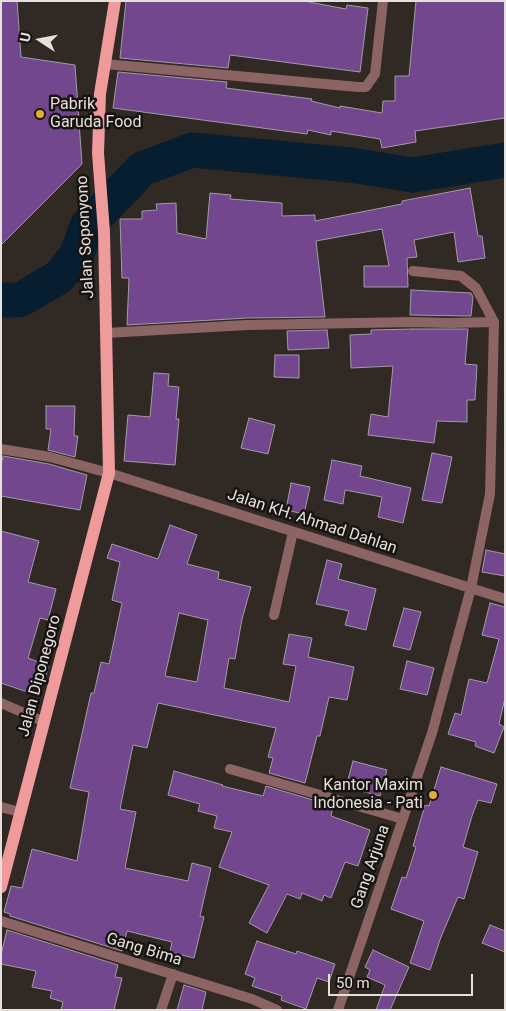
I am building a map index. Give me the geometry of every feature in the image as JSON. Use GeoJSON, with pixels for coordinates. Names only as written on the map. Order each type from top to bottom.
{"type":"FeatureCollection","features":[{"type":"Feature","properties":{"kind":"main road","name":"Jalan Soponyono"},"geometry":{"type":"LineString","coordinates":[[109,473],[104,232],[98,153],[100,94],[115,1]]}},
{"type":"Feature","properties":{"kind":"main road","name":"Jalan Diponegoro"},"geometry":{"type":"LineString","coordinates":[[1,886],[109,473]]}},
{"type":"Feature","properties":{"kind":"street"},"geometry":{"type":"LineString","coordinates":[[105,64],[358,87],[366,86],[375,74],[383,1]]}},
{"type":"Feature","properties":{"kind":"street"},"geometry":{"type":"LineString","coordinates":[[106,333],[248,325],[494,322],[476,288],[461,276],[413,271]]}},
{"type":"Feature","properties":{"kind":"street","name":"Gang Arjuna"},"geometry":{"type":"LineString","coordinates":[[338,1010],[432,733],[471,588],[490,494],[494,322]]}},
{"type":"Feature","properties":{"kind":"street","name":"Jalan KH. Ahmad Dahlan"},"geometry":{"type":"LineString","coordinates":[[1,449],[50,457],[109,473],[505,598]]}},
{"type":"Feature","properties":{"kind":"street"},"geometry":{"type":"LineString","coordinates":[[274,615],[293,532]]}},
{"type":"Feature","properties":{"kind":"street"},"geometry":{"type":"LineString","coordinates":[[1,703],[45,722]]}},
{"type":"Feature","properties":{"kind":"street"},"geometry":{"type":"LineString","coordinates":[[230,770],[403,819]]}},
{"type":"Feature","properties":{"kind":"street"},"geometry":{"type":"LineString","coordinates":[[1,807],[20,812]]}},
{"type":"Feature","properties":{"kind":"street","name":"Gang Bima"},"geometry":{"type":"LineString","coordinates":[[1,921],[252,999],[277,1010]]}},
{"type":"Feature","properties":{"kind":"street"},"geometry":{"type":"LineString","coordinates":[[161,1010],[173,974]]}},
{"type":"Feature","properties":{"kind":"building","name":"Pabrik Garuda Food"},"geometry":{"type":"Polygon","coordinates":[[[1,1],[17,1],[21,57],[75,65],[82,164],[1,245],[1,1]]]}},
{"type":"Feature","properties":{"kind":"building"},"geometry":{"type":"Polygon","coordinates":[[[126,1],[304,1],[346,9],[347,5],[368,8],[360,72],[230,55],[228,68],[120,58],[126,1]]]}},
{"type":"Feature","properties":{"kind":"building"},"geometry":{"type":"Polygon","coordinates":[[[416,1],[505,1],[505,118],[415,131],[416,142],[382,148],[380,139],[331,131],[331,135],[308,130],[307,134],[113,108],[118,72],[227,82],[226,88],[312,99],[311,101],[340,108],[340,106],[382,113],[383,101],[395,101],[395,76],[409,76],[416,1]]]}},
{"type":"Feature","properties":{"kind":"building"},"geometry":{"type":"Polygon","coordinates":[[[470,188],[478,236],[482,236],[485,258],[458,262],[454,232],[414,240],[417,257],[407,258],[408,287],[364,287],[364,266],[389,266],[382,229],[316,241],[325,317],[247,318],[127,325],[129,278],[122,278],[120,219],[142,219],[142,211],[157,210],[156,204],[176,203],[177,233],[206,239],[210,193],[231,195],[230,199],[282,203],[282,216],[315,215],[315,221],[470,188]]]}},
{"type":"Feature","properties":{"kind":"building"},"geometry":{"type":"Polygon","coordinates":[[[411,290],[471,293],[473,297],[471,316],[410,315],[411,290]]]}},
{"type":"Feature","properties":{"kind":"building"},"geometry":{"type":"Polygon","coordinates":[[[468,329],[465,364],[477,365],[475,400],[467,400],[467,422],[437,421],[434,443],[368,435],[371,414],[388,417],[393,366],[351,368],[350,335],[371,334],[371,330],[468,329]]]}},
{"type":"Feature","properties":{"kind":"building"},"geometry":{"type":"Polygon","coordinates":[[[327,330],[329,348],[288,350],[287,331],[327,330]]]}},
{"type":"Feature","properties":{"kind":"building"},"geometry":{"type":"Polygon","coordinates":[[[275,355],[299,355],[299,378],[274,377],[275,355]]]}},
{"type":"Feature","properties":{"kind":"building"},"geometry":{"type":"Polygon","coordinates":[[[154,373],[169,374],[168,386],[179,387],[176,419],[179,419],[175,465],[124,461],[128,415],[150,417],[154,373]]]}},
{"type":"Feature","properties":{"kind":"building"},"geometry":{"type":"Polygon","coordinates":[[[46,406],[75,406],[74,436],[78,436],[75,457],[48,450],[51,429],[46,429],[46,406]]]}},
{"type":"Feature","properties":{"kind":"building"},"geometry":{"type":"Polygon","coordinates":[[[249,418],[275,425],[268,454],[241,448],[249,418]]]}},
{"type":"Feature","properties":{"kind":"building"},"geometry":{"type":"Polygon","coordinates":[[[432,453],[452,457],[442,503],[422,500],[432,453]]]}},
{"type":"Feature","properties":{"kind":"building"},"geometry":{"type":"Polygon","coordinates":[[[3,456],[49,464],[87,475],[80,510],[1,496],[3,456]]]}},
{"type":"Feature","properties":{"kind":"building"},"geometry":{"type":"Polygon","coordinates":[[[332,460],[362,466],[360,476],[411,488],[403,523],[378,517],[382,497],[345,490],[343,504],[324,500],[332,460]]]}},
{"type":"Feature","properties":{"kind":"building"},"geometry":{"type":"Polygon","coordinates":[[[291,483],[310,487],[304,514],[286,510],[291,483]]]}},
{"type":"Feature","properties":{"kind":"building"},"geometry":{"type":"Polygon","coordinates":[[[170,525],[197,535],[187,564],[219,572],[218,579],[251,587],[242,619],[235,659],[229,658],[224,688],[289,702],[296,666],[283,664],[289,634],[312,638],[308,657],[354,667],[347,700],[329,697],[320,736],[317,736],[305,783],[269,773],[273,758],[268,757],[276,728],[158,703],[147,748],[133,745],[120,809],[136,812],[125,868],[188,881],[192,863],[211,868],[200,916],[204,917],[194,958],[170,952],[172,942],[127,931],[122,951],[10,916],[10,914],[4,912],[11,886],[22,888],[32,849],[77,861],[89,792],[70,788],[91,693],[94,693],[101,662],[109,664],[122,603],[112,600],[120,562],[107,558],[112,544],[158,559],[170,525]],[[179,613],[165,676],[197,682],[208,620],[179,613]]]}},
{"type":"Feature","properties":{"kind":"building"},"geometry":{"type":"Polygon","coordinates":[[[1,531],[39,541],[28,582],[56,589],[48,620],[40,618],[28,658],[49,666],[39,696],[1,683],[1,531]]]}},
{"type":"Feature","properties":{"kind":"building"},"geometry":{"type":"Polygon","coordinates":[[[486,550],[505,554],[505,576],[482,572],[486,550]]]}},
{"type":"Feature","properties":{"kind":"building"},"geometry":{"type":"Polygon","coordinates":[[[327,560],[342,564],[338,579],[376,589],[366,630],[345,625],[349,611],[316,604],[327,560]]]}},
{"type":"Feature","properties":{"kind":"building"},"geometry":{"type":"Polygon","coordinates":[[[490,603],[505,607],[505,698],[499,724],[504,727],[494,753],[475,746],[476,742],[448,734],[455,713],[461,715],[469,679],[487,683],[499,639],[482,635],[490,603]]]}},
{"type":"Feature","properties":{"kind":"building"},"geometry":{"type":"Polygon","coordinates":[[[404,608],[421,612],[410,650],[393,646],[404,608]]]}},
{"type":"Feature","properties":{"kind":"building"},"geometry":{"type":"Polygon","coordinates":[[[407,661],[434,668],[427,695],[400,689],[407,661]]]}},
{"type":"Feature","properties":{"kind":"building"},"geometry":{"type":"Polygon","coordinates":[[[353,761],[387,770],[380,796],[346,787],[353,761]]]}},
{"type":"Feature","properties":{"kind":"building"},"geometry":{"type":"Polygon","coordinates":[[[441,767],[497,784],[491,803],[478,800],[472,816],[463,847],[478,852],[464,899],[458,897],[441,937],[430,970],[410,963],[424,921],[391,909],[402,877],[406,878],[416,847],[413,846],[425,805],[429,806],[441,767]]]}},
{"type":"Feature","properties":{"kind":"building"},"geometry":{"type":"Polygon","coordinates":[[[174,771],[263,796],[266,786],[333,806],[331,816],[370,830],[358,866],[345,862],[331,898],[324,895],[322,901],[302,893],[300,899],[287,894],[267,933],[249,923],[269,885],[219,867],[232,832],[214,828],[217,816],[198,811],[200,804],[168,795],[174,771]]]}},
{"type":"Feature","properties":{"kind":"building"},"geometry":{"type":"Polygon","coordinates":[[[490,925],[505,931],[505,952],[482,943],[490,925]]]}},
{"type":"Feature","properties":{"kind":"building"},"geometry":{"type":"Polygon","coordinates":[[[7,930],[118,965],[115,977],[122,978],[114,1010],[61,1010],[63,1002],[50,998],[52,991],[32,987],[36,971],[1,964],[1,955],[7,930]]]}},
{"type":"Feature","properties":{"kind":"building"},"geometry":{"type":"Polygon","coordinates":[[[257,941],[296,954],[297,951],[335,964],[329,982],[317,978],[306,1009],[281,1000],[282,996],[252,986],[255,978],[245,974],[257,941]]]}},
{"type":"Feature","properties":{"kind":"building"},"geometry":{"type":"Polygon","coordinates":[[[373,950],[409,967],[390,1010],[376,1010],[385,985],[367,977],[370,970],[365,967],[373,950]]]}},
{"type":"Feature","properties":{"kind":"building"},"geometry":{"type":"Polygon","coordinates":[[[184,985],[206,992],[202,1010],[177,1010],[184,985]]]}},
{"type":"Feature","properties":{"kind":"waterway"},"geometry":{"type":"LineString","coordinates":[[1,300],[20,300],[59,277],[76,256],[87,226],[142,169],[192,150],[350,165],[413,175],[505,160]]}},
{"type":"Feature","properties":{"kind":"place","name":"Pabrik Garuda Food"},"geometry":{"type":"Point","coordinates":[40,114]}},
{"type":"Feature","properties":{"kind":"place","name":"Kantor Maxim Indonesia - Pati"},"geometry":{"type":"Point","coordinates":[433,795]}}]}
